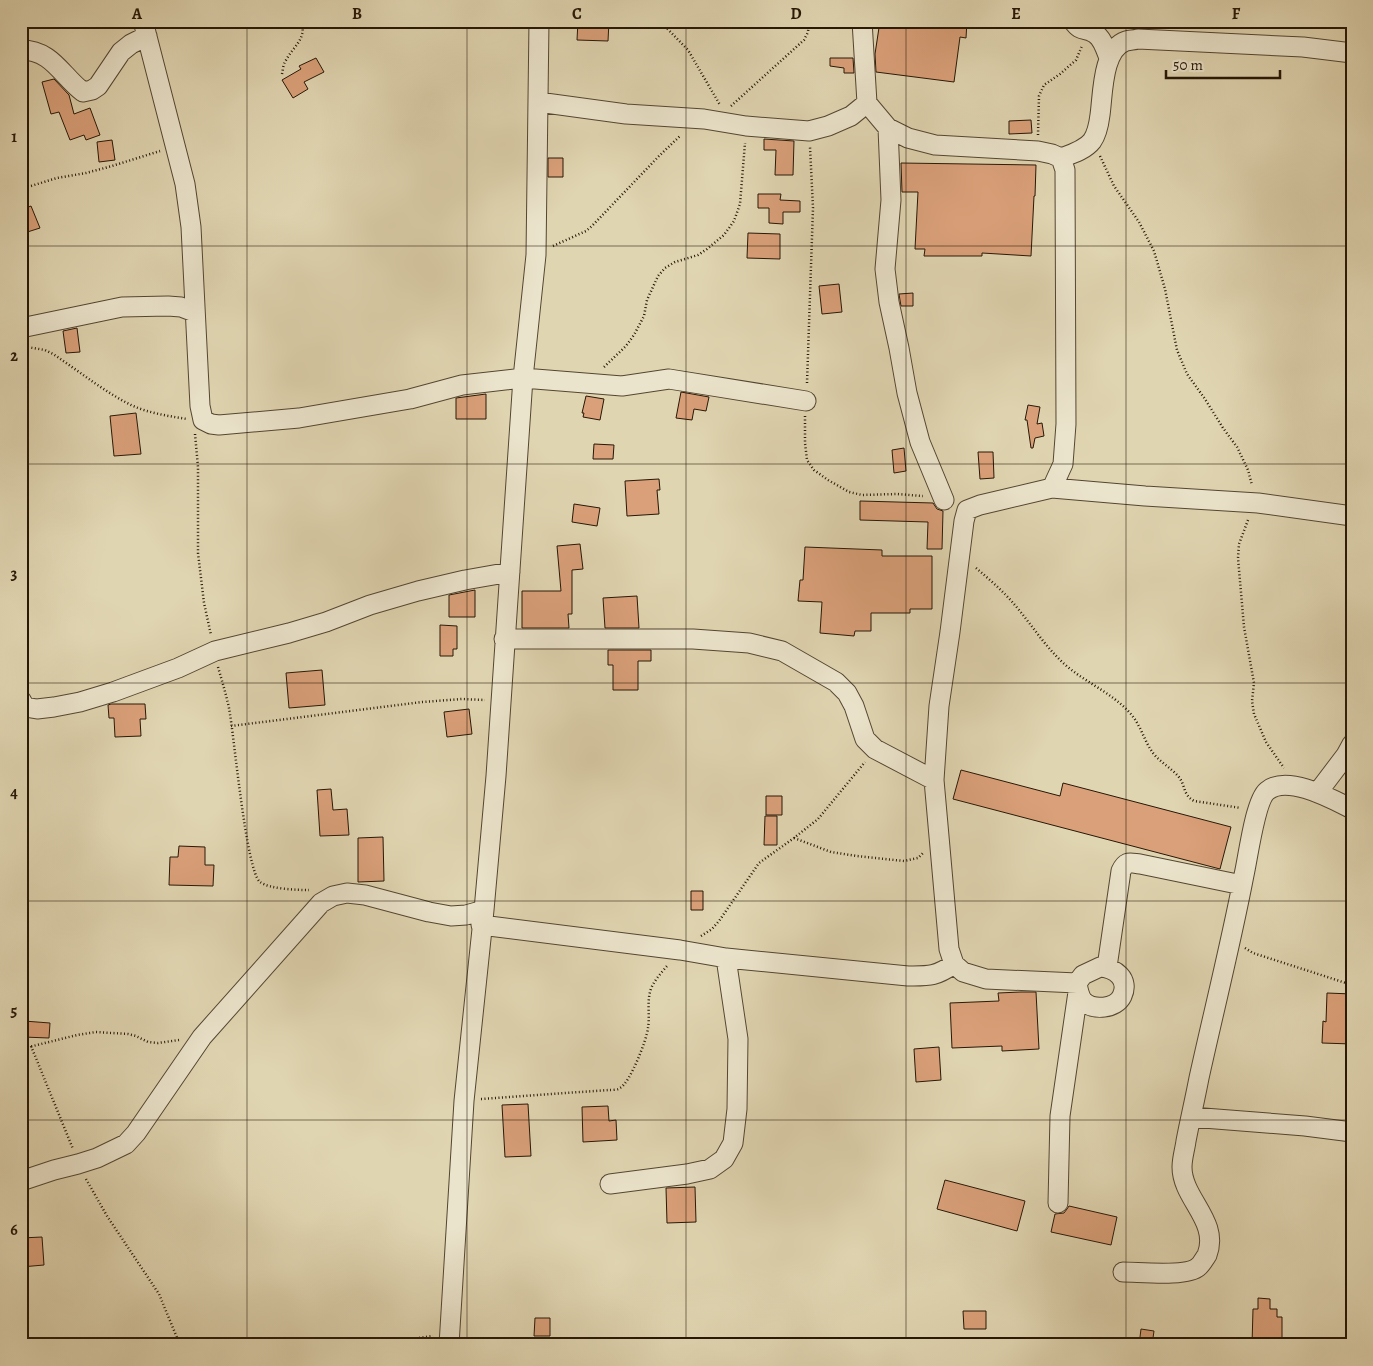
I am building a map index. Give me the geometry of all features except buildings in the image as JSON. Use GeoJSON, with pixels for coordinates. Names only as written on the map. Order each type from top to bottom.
{"type":"FeatureCollection","features":[{"type":"Feature","properties":{"kind":"street"},"geometry":{"type":"LineString","coordinates":[[449,1339],[464,1101],[502,701],[504,638],[523,378],[536,255],[539,21]]}},
{"type":"Feature","properties":{"kind":"street"},"geometry":{"type":"LineString","coordinates":[[862,21],[867,104],[888,128],[908,138],[935,145],[1038,151],[1061,158],[1082,150],[1092,141],[1098,124],[1109,58],[1116,47],[1125,41],[1138,39],[1303,47],[1352,53]]}},
{"type":"Feature","properties":{"kind":"street"},"geometry":{"type":"LineString","coordinates":[[1075,25],[1095,33],[1104,45],[1109,58]]}},
{"type":"Feature","properties":{"kind":"street"},"geometry":{"type":"LineString","coordinates":[[21,50],[35,51],[47,56],[83,92],[98,86],[121,52],[145,29]]}},
{"type":"Feature","properties":{"kind":"street"},"geometry":{"type":"LineString","coordinates":[[145,29],[186,184],[191,227],[200,406],[199,420],[219,425],[299,418],[410,399],[462,385],[523,378],[622,386],[669,379],[806,401]]}},
{"type":"Feature","properties":{"kind":"street"},"geometry":{"type":"LineString","coordinates":[[538,102],[626,114],[734,121],[809,131],[828,126],[851,116],[867,104]]}},
{"type":"Feature","properties":{"kind":"street"},"geometry":{"type":"LineString","coordinates":[[888,128],[891,200],[885,268],[889,302],[907,393],[918,434],[944,500]]}},
{"type":"Feature","properties":{"kind":"street"},"geometry":{"type":"LineString","coordinates":[[1052,488],[1063,464],[1066,424],[1065,170],[1061,158]]}},
{"type":"Feature","properties":{"kind":"street"},"geometry":{"type":"LineString","coordinates":[[21,328],[122,308],[168,306],[181,307],[194,312]]}},
{"type":"Feature","properties":{"kind":"street"},"geometry":{"type":"LineString","coordinates":[[1078,987],[986,979],[963,972],[954,964],[950,949],[934,780],[939,706],[959,554],[967,510],[980,505],[1052,488],[1258,503],[1299,507],[1352,516]]}},
{"type":"Feature","properties":{"kind":"street"},"geometry":{"type":"LineString","coordinates":[[21,700],[25,707],[37,709],[80,702],[178,668],[214,651],[289,634],[370,605],[418,591],[510,572]]}},
{"type":"Feature","properties":{"kind":"street"},"geometry":{"type":"LineString","coordinates":[[504,638],[693,639],[749,643],[782,651],[836,682],[847,693],[854,706],[865,739],[875,749],[934,780]]}},
{"type":"Feature","properties":{"kind":"street"},"geometry":{"type":"LineString","coordinates":[[1318,792],[1352,744]]}},
{"type":"Feature","properties":{"kind":"street"},"geometry":{"type":"LineString","coordinates":[[1124,1272],[1182,1273],[1198,1268],[1207,1256],[1210,1239],[1207,1224],[1185,1184],[1182,1167],[1230,937],[1262,799],[1267,791],[1278,787],[1291,786],[1318,792],[1352,809]]}},
{"type":"Feature","properties":{"kind":"street"},"geometry":{"type":"LineString","coordinates":[[1107,967],[1124,865],[1128,863],[1140,864],[1242,885]]}},
{"type":"Feature","properties":{"kind":"street"},"geometry":{"type":"LineString","coordinates":[[21,1180],[97,1158],[126,1144],[136,1133],[202,1037],[314,910],[333,896],[347,893],[365,895],[451,916],[482,918],[726,958],[908,976],[930,976],[942,972],[954,964]]}},
{"type":"Feature","properties":{"kind":"street"},"geometry":{"type":"LineString","coordinates":[[610,1184],[687,1174],[710,1168],[724,1159],[733,1143],[737,1109],[738,1039],[726,958]]}},
{"type":"Feature","properties":{"kind":"street"},"geometry":{"type":"LineString","coordinates":[[1058,1203],[1060,1116],[1078,987],[1083,975],[1100,967],[1114,970],[1120,975],[1123,982],[1122,996],[1118,1001],[1105,1007],[1096,1008],[1088,1005],[1083,1000],[1078,987]]}},
{"type":"Feature","properties":{"kind":"street"},"geometry":{"type":"LineString","coordinates":[[1191,1117],[1305,1126],[1352,1132]]}},
{"type":"Feature","properties":{"kind":"path"},"geometry":{"type":"LineString","coordinates":[[282,74],[284,63],[302,39],[302,21]]}},
{"type":"Feature","properties":{"kind":"path"},"geometry":{"type":"LineString","coordinates":[[586,383],[626,346],[644,316],[647,300],[658,276],[665,268],[675,262],[698,255],[724,235],[734,220],[740,204],[734,121],[688,50],[660,21]]}},
{"type":"Feature","properties":{"kind":"path"},"geometry":{"type":"LineString","coordinates":[[734,121],[804,40],[808,32],[809,21]]}},
{"type":"Feature","properties":{"kind":"path"},"geometry":{"type":"LineString","coordinates":[[1038,151],[1039,96],[1044,85],[1076,60],[1083,44],[1075,25]]}},
{"type":"Feature","properties":{"kind":"path"},"geometry":{"type":"LineString","coordinates":[[809,131],[813,208],[806,401],[805,443],[807,460],[814,470],[850,492],[862,495],[914,495],[944,500]]}},
{"type":"Feature","properties":{"kind":"path"},"geometry":{"type":"LineString","coordinates":[[536,255],[586,231],[658,156],[682,135]]}},
{"type":"Feature","properties":{"kind":"path"},"geometry":{"type":"LineString","coordinates":[[1092,141],[1114,186],[1139,222],[1154,251],[1165,289],[1176,350],[1187,374],[1237,448],[1248,470],[1258,503],[1241,535],[1238,558],[1244,627],[1254,683],[1252,702],[1254,714],[1266,742],[1284,768],[1291,786]]}},
{"type":"Feature","properties":{"kind":"path"},"geometry":{"type":"LineString","coordinates":[[21,189],[57,178],[112,166],[176,146]]}},
{"type":"Feature","properties":{"kind":"path"},"geometry":{"type":"LineString","coordinates":[[21,346],[45,350],[53,354],[108,392],[132,406],[162,416],[199,420],[198,553],[204,603],[217,665],[229,707],[251,858],[256,876],[260,881],[286,889],[312,891]]}},
{"type":"Feature","properties":{"kind":"path"},"geometry":{"type":"LineString","coordinates":[[959,554],[999,588],[1052,651],[1070,669],[1116,700],[1130,713],[1139,725],[1152,751],[1160,761],[1178,776],[1188,798],[1207,803],[1258,810]]}},
{"type":"Feature","properties":{"kind":"path"},"geometry":{"type":"LineString","coordinates":[[232,726],[422,702],[462,699],[502,701]]}},
{"type":"Feature","properties":{"kind":"path"},"geometry":{"type":"LineString","coordinates":[[464,1101],[620,1088],[626,1082],[646,1038],[650,992],[661,973],[680,950],[712,929],[759,864],[818,819],[875,749]]}},
{"type":"Feature","properties":{"kind":"path"},"geometry":{"type":"LineString","coordinates":[[794,838],[831,852],[904,861],[918,858],[939,840]]}},
{"type":"Feature","properties":{"kind":"path"},"geometry":{"type":"LineString","coordinates":[[1230,937],[1253,953],[1352,985]]}},
{"type":"Feature","properties":{"kind":"path"},"geometry":{"type":"LineString","coordinates":[[21,1049],[96,1032],[128,1034],[148,1042],[158,1043],[202,1037]]}},
{"type":"Feature","properties":{"kind":"path"},"geometry":{"type":"LineString","coordinates":[[31,1046],[72,1144],[78,1164],[107,1216],[159,1294],[180,1345]]}},
{"type":"Feature","properties":{"kind":"path"},"geometry":{"type":"LineString","coordinates":[[332,1345],[449,1339]]}}]}
